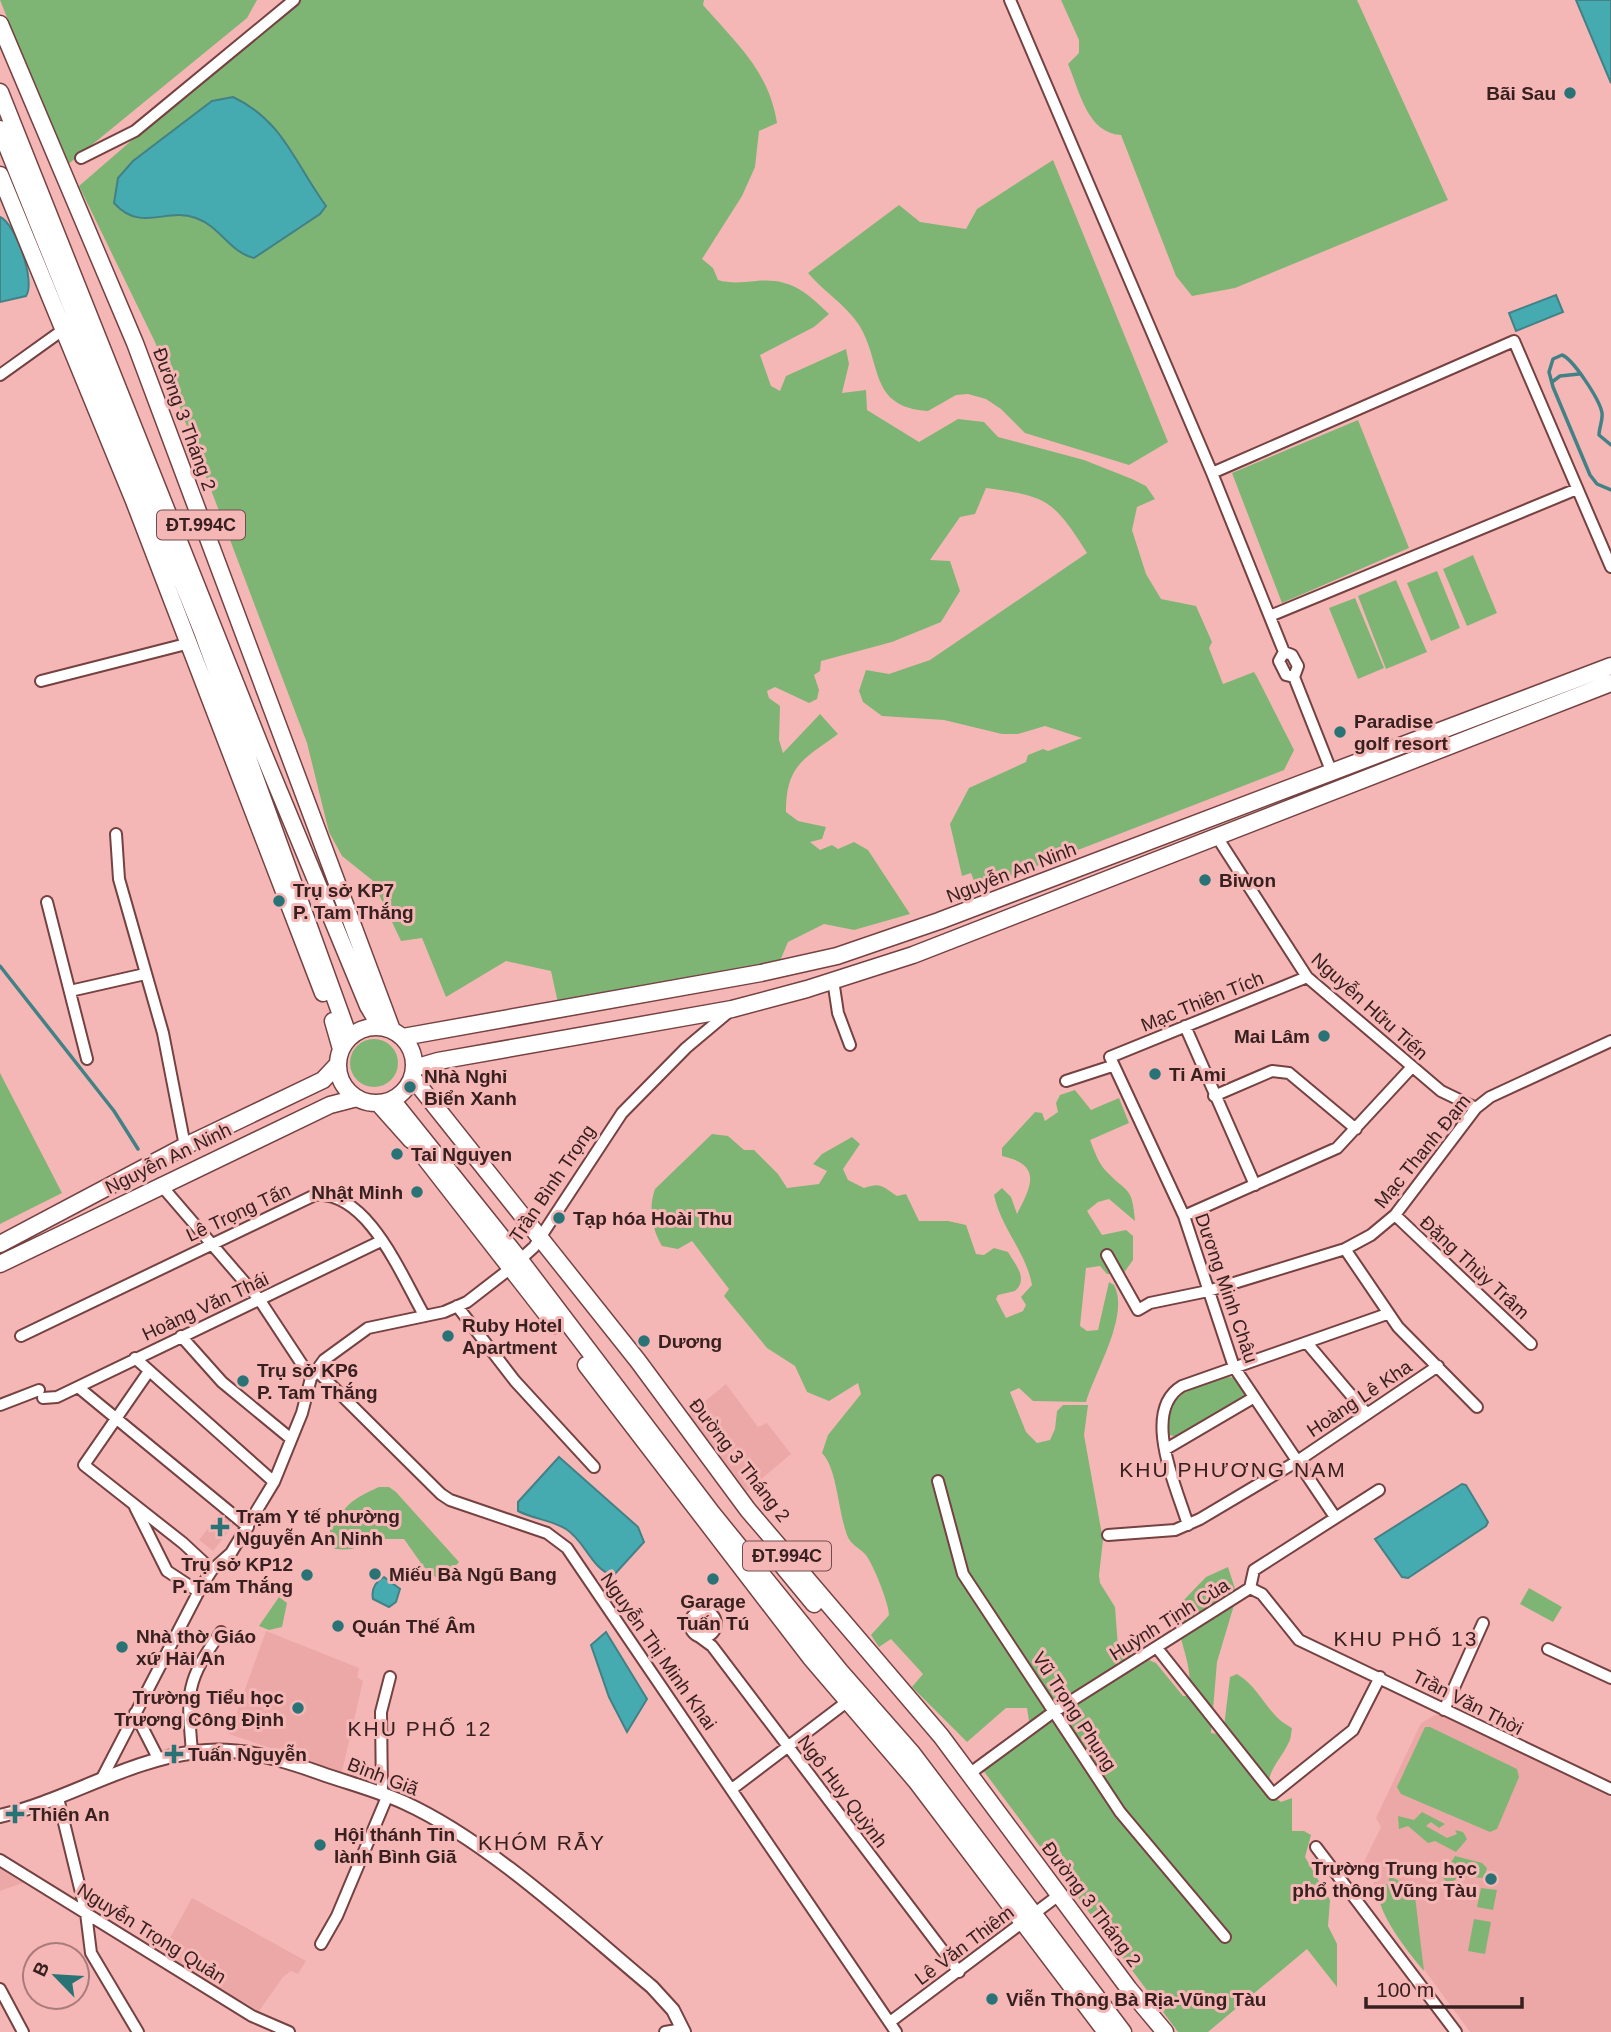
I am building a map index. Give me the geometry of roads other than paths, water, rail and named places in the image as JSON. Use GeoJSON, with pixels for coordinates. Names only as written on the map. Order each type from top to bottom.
{"type":"FeatureCollection","features":[{"type":"Feature","properties":{"kind":"main road","name":"Đường 3 Tháng 2"},"geometry":{"type":"LineString","coordinates":[[0,24],[135,343],[391,1031]]}},
{"type":"Feature","properties":{"kind":"main road","name":"ĐT.994C"},"geometry":{"type":"LineString","coordinates":[[0,92],[262,750],[368,1006],[414,1057],[411,1077]]}},
{"type":"Feature","properties":{"kind":"main road","name":"ĐT.994C"},"geometry":{"type":"LineString","coordinates":[[0,129],[202,631],[343,1050],[346,1089],[357,1098]]}},
{"type":"Feature","properties":{"kind":"main road","name":"ĐT.994C"},"geometry":{"type":"LineString","coordinates":[[0,175],[190,643],[343,1050]]}},
{"type":"Feature","properties":{"kind":"main road","name":"Nguyễn An Ninh"},"geometry":{"type":"LineString","coordinates":[[391,1031],[733,979],[836,956],[939,921],[1611,666]]}},
{"type":"Feature","properties":{"kind":"main road"},"geometry":{"type":"LineString","coordinates":[[357,1098],[385,1101],[411,1077],[438,1061],[732,1009],[833,980],[948,941],[1611,683]]}},
{"type":"Feature","properties":{"kind":"main road"},"geometry":{"type":"LineString","coordinates":[[1332,773],[1340,790]]}},
{"type":"Feature","properties":{"kind":"main road"},"geometry":{"type":"LineString","coordinates":[[939,921],[948,941]]}},
{"type":"Feature","properties":{"kind":"main road"},"geometry":{"type":"LineString","coordinates":[[761,973],[768,998]]}},
{"type":"Feature","properties":{"kind":"main road"},"geometry":{"type":"LineString","coordinates":[[732,1009],[733,979]]}},
{"type":"Feature","properties":{"kind":"main road"},"geometry":{"type":"LineString","coordinates":[[343,1050],[358,1031],[391,1031]]}},
{"type":"Feature","properties":{"kind":"main road","name":"Nguyễn An Ninh"},"geometry":{"type":"LineString","coordinates":[[5,1242],[185,1146],[323,1080],[343,1050]]}},
{"type":"Feature","properties":{"kind":"main road","name":"Đường 3 Tháng 2"},"geometry":{"type":"LineString","coordinates":[[411,1077],[841,1637],[969,1780],[1150,2032]]}},
{"type":"Feature","properties":{"kind":"main road","name":"Nguyễn An Ninh"},"geometry":{"type":"LineString","coordinates":[[0,1264],[160,1184],[330,1105],[357,1098]]}},
{"type":"Feature","properties":{"kind":"main road","name":"ĐT.994C"},"geometry":{"type":"LineString","coordinates":[[385,1101],[516,1264],[848,1702],[938,1799]]}},
{"type":"Feature","properties":{"kind":"main road"},"geometry":{"type":"LineString","coordinates":[[5,1242],[18,1255]]}},
{"type":"Feature","properties":{"kind":"main road","name":"ĐT.994C"},"geometry":{"type":"LineString","coordinates":[[741,1558],[938,1799],[1028,1919],[1106,2032]]}},
{"type":"Feature","properties":{"kind":"main road","name":"Đường 3 Tháng 2"},"geometry":{"type":"LineString","coordinates":[[1055,1898],[1165,2032]]}},
{"type":"Feature","properties":{"kind":"main road","name":"ĐT.994C"},"geometry":{"type":"LineString","coordinates":[[1028,1919],[1123,2032]]}},
{"type":"Feature","properties":{"kind":"street"},"geometry":{"type":"LineString","coordinates":[[81,158],[135,131],[294,0]]}},
{"type":"Feature","properties":{"kind":"street"},"geometry":{"type":"LineString","coordinates":[[1010,0],[1212,473],[1284,652],[1279,661],[1286,675],[1294,677],[1332,773]]}},
{"type":"Feature","properties":{"kind":"street"},"geometry":{"type":"LineString","coordinates":[[0,375],[62,328],[79,324]]}},
{"type":"Feature","properties":{"kind":"street"},"geometry":{"type":"LineString","coordinates":[[1212,473],[1514,341],[1611,567]]}},
{"type":"Feature","properties":{"kind":"street"},"geometry":{"type":"LineString","coordinates":[[1270,616],[1577,489]]}},
{"type":"Feature","properties":{"kind":"street"},"geometry":{"type":"LineString","coordinates":[[41,681],[190,643]]}},
{"type":"Feature","properties":{"kind":"street"},"geometry":{"type":"LineString","coordinates":[[116,834],[119,879],[163,1033],[185,1146]]}},
{"type":"Feature","properties":{"kind":"street","name":"Nguyễn Hữu Tiến"},"geometry":{"type":"LineString","coordinates":[[1217,837],[1307,977],[1441,1091],[1476,1108]]}},
{"type":"Feature","properties":{"kind":"street"},"geometry":{"type":"LineString","coordinates":[[47,902],[87,1059]]}},
{"type":"Feature","properties":{"kind":"street"},"geometry":{"type":"LineString","coordinates":[[70,991],[145,974]]}},
{"type":"Feature","properties":{"kind":"street","name":"Mạc Thiên Tích"},"geometry":{"type":"LineString","coordinates":[[1066,1081],[1185,1026],[1307,977]]}},
{"type":"Feature","properties":{"kind":"street"},"geometry":{"type":"LineString","coordinates":[[833,980],[838,1013],[850,1045]]}},
{"type":"Feature","properties":{"kind":"street","name":"Trần Bình Trọng"},"geometry":{"type":"LineString","coordinates":[[101,1780],[198,1592],[212,1570],[231,1553],[274,1482],[289,1438],[324,1360],[334,1350],[368,1328],[457,1306],[516,1264],[536,1243],[622,1113],[686,1048],[732,1009]]}},
{"type":"Feature","properties":{"kind":"street"},"geometry":{"type":"LineString","coordinates":[[1185,1026],[1255,1185]]}},
{"type":"Feature","properties":{"kind":"street","name":"Mạc Thanh Đạm"},"geometry":{"type":"LineString","coordinates":[[1107,1255],[1138,1311],[1150,1303],[1208,1291],[1345,1249],[1395,1215],[1476,1108],[1505,1088],[1611,1041]]}},
{"type":"Feature","properties":{"kind":"street","name":"Dương Minh Châu"},"geometry":{"type":"LineString","coordinates":[[1111,1061],[1184,1216],[1234,1367],[1335,1517]]}},
{"type":"Feature","properties":{"kind":"street"},"geometry":{"type":"LineString","coordinates":[[1184,1216],[1331,1151],[1356,1129],[1412,1067]]}},
{"type":"Feature","properties":{"kind":"street"},"geometry":{"type":"LineString","coordinates":[[1214,1096],[1272,1071],[1289,1073],[1356,1129]]}},
{"type":"Feature","properties":{"kind":"street","name":"Nguyễn Thị Minh Khai"},"geometry":{"type":"LineString","coordinates":[[160,1184],[259,1299],[315,1375],[441,1494],[450,1500],[547,1533],[567,1548],[893,2027]]}},
{"type":"Feature","properties":{"kind":"street","name":"Lê Trọng Tấn"},"geometry":{"type":"LineString","coordinates":[[20,1336],[211,1243],[315,1195],[327,1194],[342,1199],[362,1213],[424,1315]]}},
{"type":"Feature","properties":{"kind":"street","name":"Đặng Thùy Trâm"},"geometry":{"type":"LineString","coordinates":[[1395,1215],[1531,1344]]}},
{"type":"Feature","properties":{"kind":"street","name":"Hoàng Văn Thái"},"geometry":{"type":"LineString","coordinates":[[0,1405],[41,1394],[57,1397],[381,1241]]}},
{"type":"Feature","properties":{"kind":"street"},"geometry":{"type":"LineString","coordinates":[[1345,1249],[1387,1314],[1477,1407]]}},
{"type":"Feature","properties":{"kind":"street"},"geometry":{"type":"LineString","coordinates":[[457,1306],[515,1381],[594,1467]]}},
{"type":"Feature","properties":{"kind":"street"},"geometry":{"type":"LineString","coordinates":[[1188,1525],[1160,1422],[1173,1392],[1234,1367],[1387,1314]]}},
{"type":"Feature","properties":{"kind":"street"},"geometry":{"type":"LineString","coordinates":[[181,1335],[222,1382],[289,1438]]}},
{"type":"Feature","properties":{"kind":"street"},"geometry":{"type":"LineString","coordinates":[[1307,1343],[1367,1414]]}},
{"type":"Feature","properties":{"kind":"street"},"geometry":{"type":"LineString","coordinates":[[135,1358],[274,1482]]}},
{"type":"Feature","properties":{"kind":"street","name":"Hoàng Lê Kha"},"geometry":{"type":"LineString","coordinates":[[1108,1535],[1175,1530],[1188,1525],[1296,1462],[1438,1366]]}},
{"type":"Feature","properties":{"kind":"street"},"geometry":{"type":"LineString","coordinates":[[149,1371],[84,1465],[183,1543],[212,1570]]}},
{"type":"Feature","properties":{"kind":"street"},"geometry":{"type":"LineString","coordinates":[[78,1387],[248,1527]]}},
{"type":"Feature","properties":{"kind":"street"},"geometry":{"type":"LineString","coordinates":[[1166,1449],[1253,1398]]}},
{"type":"Feature","properties":{"kind":"street","name":"Vũ Trọng Phụng"},"geometry":{"type":"LineString","coordinates":[[938,1481],[963,1574],[1121,1812],[1225,1937]]}},
{"type":"Feature","properties":{"kind":"street","name":"Huỳnh Tịnh Của"},"geometry":{"type":"LineString","coordinates":[[969,1780],[1054,1712],[1250,1588],[1254,1570],[1379,1490]]}},
{"type":"Feature","properties":{"kind":"street"},"geometry":{"type":"LineString","coordinates":[[134,1504],[167,1571],[198,1592]]}},
{"type":"Feature","properties":{"kind":"street","name":"Trần Văn Thời"},"geometry":{"type":"LineString","coordinates":[[1250,1588],[1262,1594],[1299,1640],[1611,1789]]}},
{"type":"Feature","properties":{"kind":"street"},"geometry":{"type":"LineString","coordinates":[[1444,1710],[1483,1623]]}},
{"type":"Feature","properties":{"kind":"street"},"geometry":{"type":"LineString","coordinates":[[192,1752],[188,1697],[190,1686],[202,1658],[221,1632]]}},
{"type":"Feature","properties":{"kind":"street","name":"Ngô Huy Quỳnh"},"geometry":{"type":"LineString","coordinates":[[697,1635],[712,1646],[958,1972]]}},
{"type":"Feature","properties":{"kind":"street"},"geometry":{"type":"LineString","coordinates":[[1157,1648],[1273,1794],[1353,1730],[1380,1677]]}},
{"type":"Feature","properties":{"kind":"street"},"geometry":{"type":"LineString","coordinates":[[1548,1649],[1611,1678]]}},
{"type":"Feature","properties":{"kind":"street"},"geometry":{"type":"LineString","coordinates":[[321,1944],[337,1916],[384,1796],[381,1712],[390,1677]]}},
{"type":"Feature","properties":{"kind":"street"},"geometry":{"type":"LineString","coordinates":[[732,1789],[848,1702]]}},
{"type":"Feature","properties":{"kind":"street"},"geometry":{"type":"LineString","coordinates":[[135,1713],[159,1760]]}},
{"type":"Feature","properties":{"kind":"street","name":"Bình Giã"},"geometry":{"type":"LineString","coordinates":[[0,1816],[58,1798],[125,1768],[192,1752],[225,1748],[297,1765],[384,1796],[430,1816],[485,1851],[652,1987],[673,2010],[683,2031]]}},
{"type":"Feature","properties":{"kind":"street"},"geometry":{"type":"LineString","coordinates":[[58,1798],[86,1913],[91,1953],[138,2032]]}},
{"type":"Feature","properties":{"kind":"street"},"geometry":{"type":"LineString","coordinates":[[1316,1847],[1456,2032]]}},
{"type":"Feature","properties":{"kind":"street","name":"Nguyễn Trọng Quản"},"geometry":{"type":"LineString","coordinates":[[0,1860],[252,2016],[289,2032]]}},
{"type":"Feature","properties":{"kind":"street","name":"Lê Văn Thiêm"},"geometry":{"type":"LineString","coordinates":[[893,2027],[958,1972],[1055,1898]]}},
{"type":"Feature","properties":{"kind":"street"},"geometry":{"type":"LineString","coordinates":[[0,1989],[23,2032]]}},
{"type":"Feature","properties":{"kind":"street"},"geometry":{"type":"LineString","coordinates":[[252,2016],[258,2032]]}},
{"type":"Feature","properties":{"kind":"street"},"geometry":{"type":"LineString","coordinates":[[665,2032],[683,2031]]}},
{"type":"Feature","properties":{"kind":"water"},"geometry":{"type":"Polygon","coordinates":[[[1576,0],[1611,0],[1611,83],[1576,0]]]}},
{"type":"Feature","properties":{"kind":"water"},"geometry":{"type":"Polygon","coordinates":[[[233,97],[264,118],[276,131],[326,206],[320,214],[254,258],[245,255],[212,227],[196,218],[174,215],[144,218],[124,212],[114,203],[118,178],[133,161],[212,101],[233,97]]]}},
{"type":"Feature","properties":{"kind":"water"},"geometry":{"type":"Polygon","coordinates":[[[0,217],[18,241],[26,267],[28,289],[26,296],[0,302],[0,217]]]}},
{"type":"Feature","properties":{"kind":"water"},"geometry":{"type":"Polygon","coordinates":[[[1556,295],[1563,312],[1516,331],[1509,313],[1556,295]]]}},
{"type":"Feature","properties":{"kind":"water"},"geometry":{"type":"Polygon","coordinates":[[[559,1457],[638,1527],[644,1542],[613,1576],[593,1561],[579,1541],[566,1529],[518,1511],[518,1502],[559,1457]]]}},
{"type":"Feature","properties":{"kind":"water"},"geometry":{"type":"Polygon","coordinates":[[[1462,1484],[1466,1485],[1488,1522],[1486,1526],[1408,1578],[1402,1577],[1375,1539],[1462,1484]]]}},
{"type":"Feature","properties":{"kind":"water"},"geometry":{"type":"Polygon","coordinates":[[[384,1577],[400,1589],[396,1602],[389,1607],[373,1599],[374,1586],[384,1577]]]}},
{"type":"Feature","properties":{"kind":"water"},"geometry":{"type":"Polygon","coordinates":[[[606,1632],[647,1699],[627,1732],[609,1697],[591,1645],[606,1632]]]}},
{"type":"Feature","properties":{"kind":"waterway"},"geometry":{"type":"LineString","coordinates":[[1611,445],[1599,435],[1602,413],[1585,381],[1567,358],[1562,355],[1553,359],[1549,372],[1553,387],[1590,475],[1597,484],[1611,490]]}},
{"type":"Feature","properties":{"kind":"waterway"},"geometry":{"type":"LineString","coordinates":[[1552,382],[1560,376],[1579,374]]}},
{"type":"Feature","properties":{"kind":"waterway"},"geometry":{"type":"LineString","coordinates":[[0,966],[114,1111],[138,1149]]}},
{"type":"Feature","properties":{"kind":"place","name":"Bãi Sau"},"geometry":{"type":"Point","coordinates":[1570,93]}},
{"type":"Feature","properties":{"kind":"place","name":"Paradise golf resort"},"geometry":{"type":"Point","coordinates":[1340,732]}},
{"type":"Feature","properties":{"kind":"place","name":"Biwon"},"geometry":{"type":"Point","coordinates":[1205,880]}},
{"type":"Feature","properties":{"kind":"place","name":"Trụ sở KP7 P. Tam Thắng"},"geometry":{"type":"Point","coordinates":[279,901]}},
{"type":"Feature","properties":{"kind":"place","name":"Mai Lâm"},"geometry":{"type":"Point","coordinates":[1324,1036]}},
{"type":"Feature","properties":{"kind":"place","name":"Ti Ami"},"geometry":{"type":"Point","coordinates":[1155,1074]}},
{"type":"Feature","properties":{"kind":"place","name":"Nhà Nghỉ Biển Xanh"},"geometry":{"type":"Point","coordinates":[410,1087]}},
{"type":"Feature","properties":{"kind":"place","name":"Tai Nguyen"},"geometry":{"type":"Point","coordinates":[397,1154]}},
{"type":"Feature","properties":{"kind":"place","name":"Nhật Minh"},"geometry":{"type":"Point","coordinates":[417,1192]}},
{"type":"Feature","properties":{"kind":"place","name":"Tạp hóa Hoài Thu"},"geometry":{"type":"Point","coordinates":[559,1218]}},
{"type":"Feature","properties":{"kind":"place","name":"Ruby Hotel Apartment"},"geometry":{"type":"Point","coordinates":[448,1336]}},
{"type":"Feature","properties":{"kind":"place","name":"Dương"},"geometry":{"type":"Point","coordinates":[644,1341]}},
{"type":"Feature","properties":{"kind":"place","name":"Trụ sở KP6 P. Tam Thắng"},"geometry":{"type":"Point","coordinates":[243,1381]}},
{"type":"Feature","properties":{"kind":"place","name":"Trạm Y tế phường Nguyễn An Ninh"},"geometry":{"type":"Point","coordinates":[220,1527]}},
{"type":"Feature","properties":{"kind":"place","name":"Miếu Bà Ngũ Bang"},"geometry":{"type":"Point","coordinates":[375,1574]}},
{"type":"Feature","properties":{"kind":"place","name":"Trụ sở KP12 P. Tam Thắng"},"geometry":{"type":"Point","coordinates":[307,1575]}},
{"type":"Feature","properties":{"kind":"place","name":"Garage Tuấn Tú"},"geometry":{"type":"Point","coordinates":[713,1579]}},
{"type":"Feature","properties":{"kind":"place","name":"Quán Thế Âm"},"geometry":{"type":"Point","coordinates":[338,1626]}},
{"type":"Feature","properties":{"kind":"place","name":"Nhà thờ Giáo xứ Hải An"},"geometry":{"type":"Point","coordinates":[122,1647]}},
{"type":"Feature","properties":{"kind":"place","name":"Trường Tiểu học Trương Công Định"},"geometry":{"type":"Point","coordinates":[298,1708]}},
{"type":"Feature","properties":{"kind":"place","name":"Tuấn Nguyễn"},"geometry":{"type":"Point","coordinates":[174,1754]}},
{"type":"Feature","properties":{"kind":"place","name":"Thiên An"},"geometry":{"type":"Point","coordinates":[15,1814]}},
{"type":"Feature","properties":{"kind":"place","name":"Hội thánh Tin lành Bình Giã"},"geometry":{"type":"Point","coordinates":[320,1845]}},
{"type":"Feature","properties":{"kind":"place","name":"Trường Trung học phổ thông Vũng Tàu"},"geometry":{"type":"Point","coordinates":[1491,1879]}},
{"type":"Feature","properties":{"kind":"place","name":"Viễn Thông Bà Rịa-Vũng Tàu"},"geometry":{"type":"Point","coordinates":[992,1999]}},
{"type":"Feature","properties":{"kind":"district","name":"KHU PHƯƠNG NAM"},"geometry":{"type":"Point","coordinates":[1233,1470]}},
{"type":"Feature","properties":{"kind":"district","name":"KHU PHỐ 13"},"geometry":{"type":"Point","coordinates":[1406,1639]}},
{"type":"Feature","properties":{"kind":"district","name":"KHU PHỐ 12"},"geometry":{"type":"Point","coordinates":[420,1729]}},
{"type":"Feature","properties":{"kind":"district","name":"KHÓM RẪY"},"geometry":{"type":"Point","coordinates":[542,1843]}}]}
